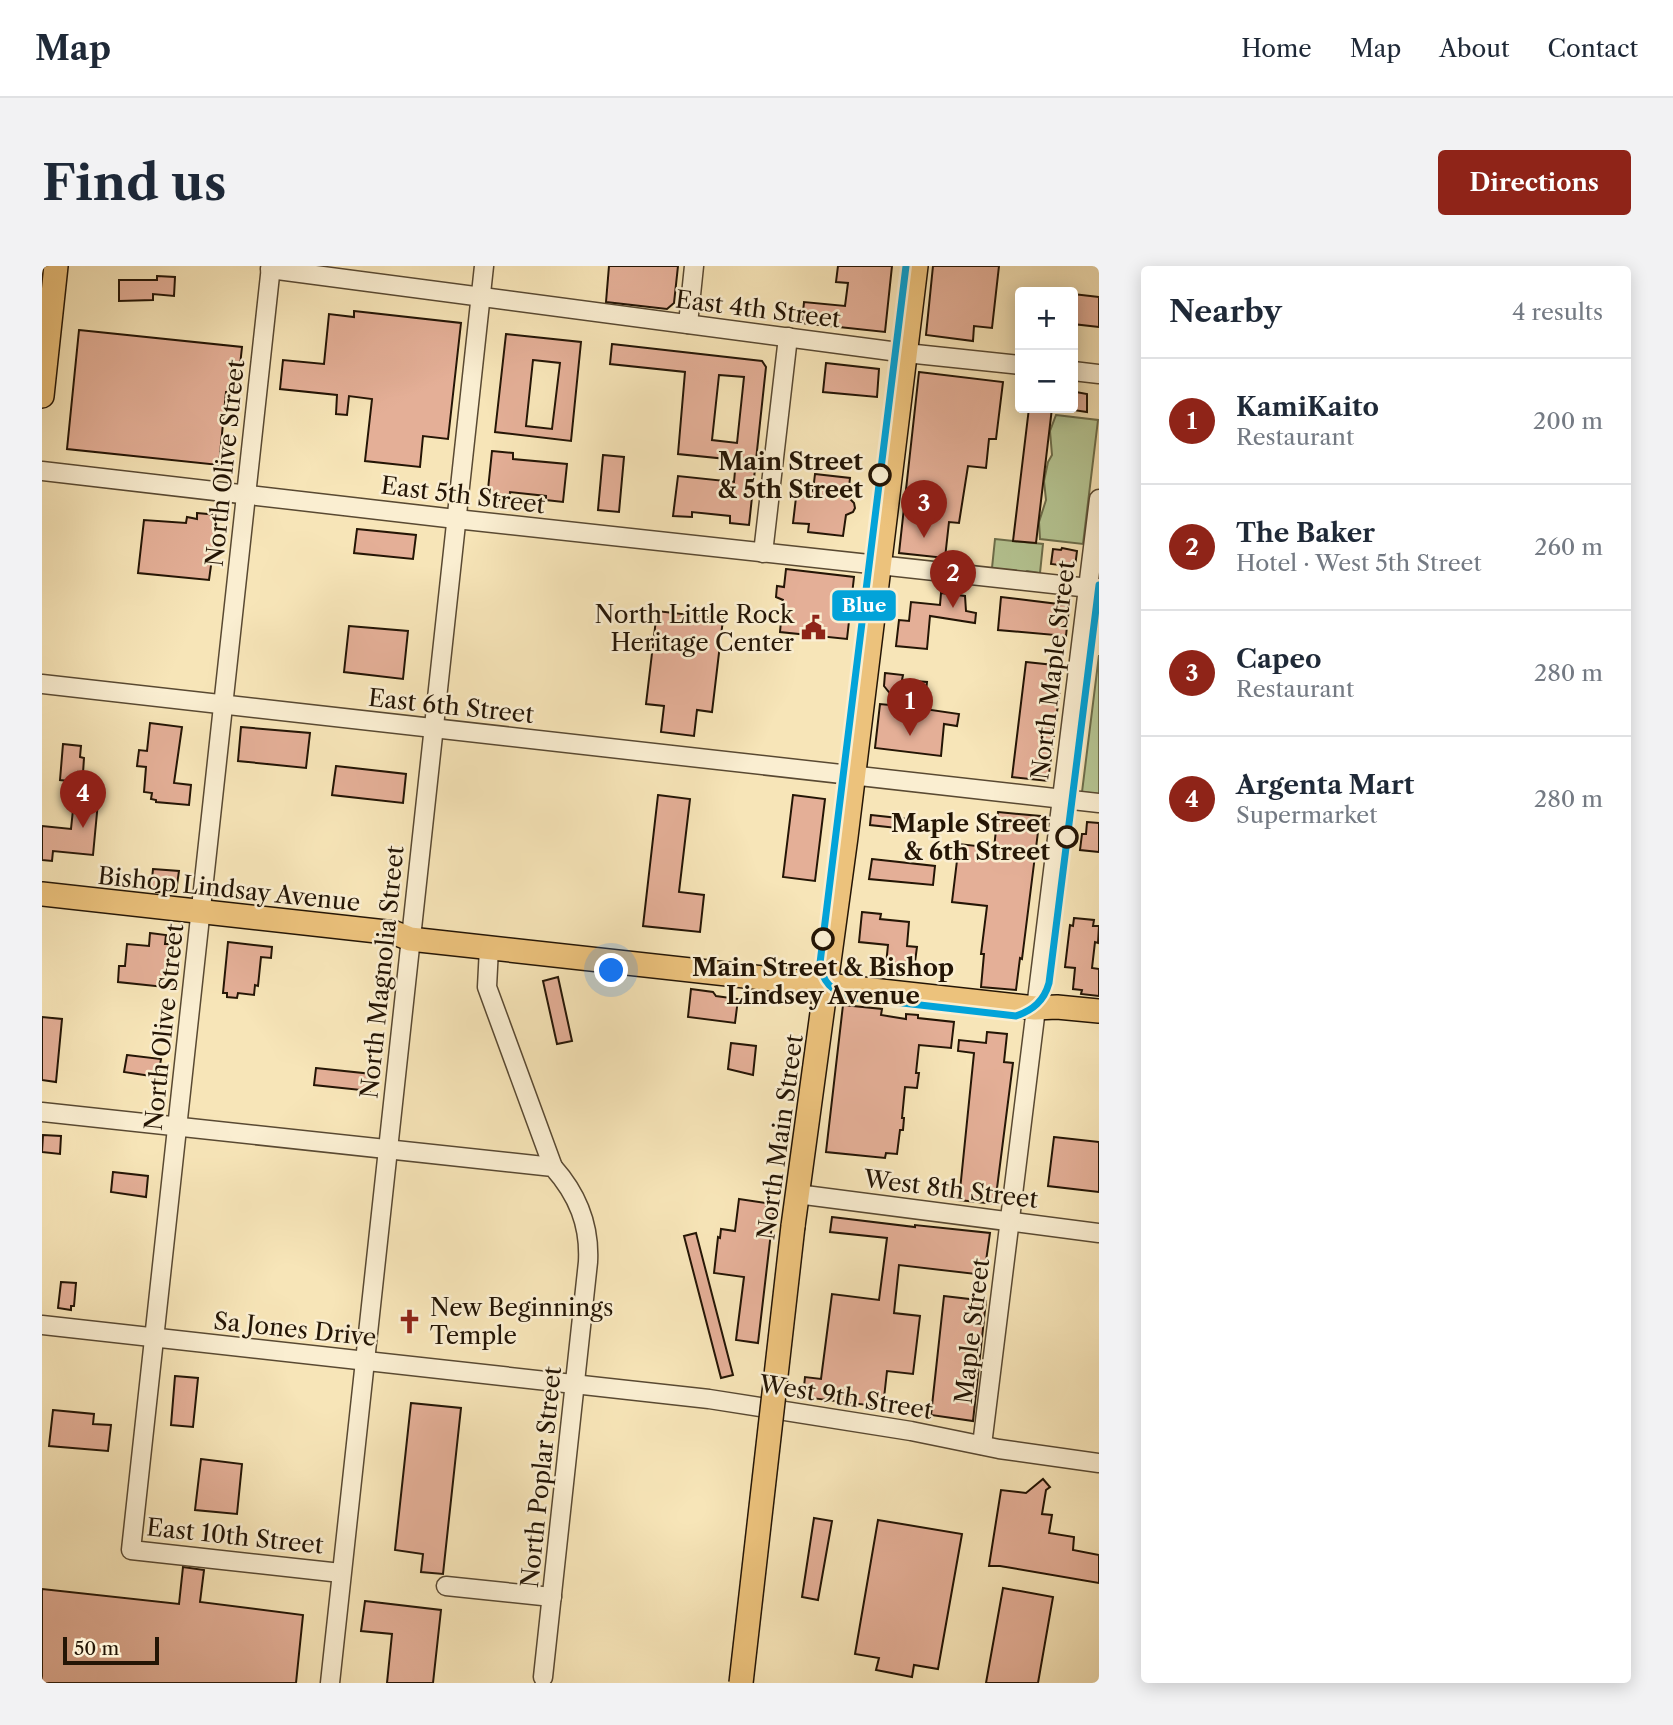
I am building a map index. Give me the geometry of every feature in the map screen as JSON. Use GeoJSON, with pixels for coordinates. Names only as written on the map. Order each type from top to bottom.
{"type":"FeatureCollection","features":[{"type":"Feature","properties":{"kind":"main road"},"geometry":{"type":"LineString","coordinates":[[42,396],[56,266]]}},
{"type":"Feature","properties":{"kind":"main road","name":"North Main Street"},"geometry":{"type":"LineString","coordinates":[[741,1683],[793,1226],[853,776],[916,266]]}},
{"type":"Feature","properties":{"kind":"main road","name":"Bishop Lindsay Avenue"},"geometry":{"type":"LineString","coordinates":[[42,894],[393,945],[410,939],[1035,1008]]}},
{"type":"Feature","properties":{"kind":"main road","name":"Bishop Lindsay Avenue"},"geometry":{"type":"LineString","coordinates":[[42,907],[200,918]]}},
{"type":"Feature","properties":{"kind":"main road"},"geometry":{"type":"LineString","coordinates":[[1035,1008],[1057,1007],[1099,1012]]}},
{"type":"Feature","properties":{"kind":"main road"},"geometry":{"type":"LineString","coordinates":[[1035,1008],[1056,1017],[1099,1022]]}},
{"type":"Feature","properties":{"kind":"street","name":"North Magnolia Street"},"geometry":{"type":"LineString","coordinates":[[330,1683],[484,266]]}},
{"type":"Feature","properties":{"kind":"street"},"geometry":{"type":"LineString","coordinates":[[688,324],[694,266]]}},
{"type":"Feature","properties":{"kind":"street","name":"East 4th Street"},"geometry":{"type":"LineString","coordinates":[[271,268],[905,353],[1015,364]]}},
{"type":"Feature","properties":{"kind":"street","name":"North Olive Street"},"geometry":{"type":"LineString","coordinates":[[132,1542],[271,268]]}},
{"type":"Feature","properties":{"kind":"street"},"geometry":{"type":"LineString","coordinates":[[763,553],[788,337]]}},
{"type":"Feature","properties":{"kind":"street"},"geometry":{"type":"LineString","coordinates":[[1078,372],[1099,374]]}},
{"type":"Feature","properties":{"kind":"street","name":"East 5th Street"},"geometry":{"type":"LineString","coordinates":[[42,471],[1093,588]]}},
{"type":"Feature","properties":{"kind":"street","name":"North Maple Street"},"geometry":{"type":"LineString","coordinates":[[1011,1222],[1062,798],[1093,588],[1099,499]]}},
{"type":"Feature","properties":{"kind":"street","name":"East 6th Street"},"geometry":{"type":"LineString","coordinates":[[42,684],[1099,803]]}},
{"type":"Feature","properties":{"kind":"street"},"geometry":{"type":"LineString","coordinates":[[42,1112],[553,1167],[487,987],[489,948]]}},
{"type":"Feature","properties":{"kind":"street","name":"North Poplar Street"},"geometry":{"type":"LineString","coordinates":[[543,1677],[576,1386],[589,1243],[586,1225],[575,1195],[553,1167]]}},
{"type":"Feature","properties":{"kind":"street","name":"West 8th Street"},"geometry":{"type":"LineString","coordinates":[[797,1194],[1099,1233]]}},
{"type":"Feature","properties":{"kind":"street","name":"Maple Street"},"geometry":{"type":"LineString","coordinates":[[982,1445],[1011,1222]]}},
{"type":"Feature","properties":{"kind":"street","name":"Sa Jones Drive"},"geometry":{"type":"LineString","coordinates":[[42,1325],[709,1399]]}},
{"type":"Feature","properties":{"kind":"street","name":"West 9th Street"},"geometry":{"type":"LineString","coordinates":[[709,1399],[1099,1463]]}},
{"type":"Feature","properties":{"kind":"street","name":"East 10th Street"},"geometry":{"type":"LineString","coordinates":[[132,1542],[131,1550],[341,1573]]}},
{"type":"Feature","properties":{"kind":"street"},"geometry":{"type":"LineString","coordinates":[[446,1586],[552,1597]]}},
{"type":"Feature","properties":{"kind":"green space"},"geometry":{"type":"Polygon","coordinates":[[[1056,415],[1098,420],[1083,544],[1040,539],[1039,522],[1046,500],[1044,481],[1052,455],[1050,431],[1056,415]]]}},
{"type":"Feature","properties":{"kind":"green space"},"geometry":{"type":"Polygon","coordinates":[[[995,539],[1043,544],[1040,573],[1027,571],[1021,575],[995,571],[992,568],[995,539]]]}},
{"type":"Feature","properties":{"kind":"green space"},"geometry":{"type":"Polygon","coordinates":[[[1099,655],[1099,794],[1082,792],[1099,655]]]}},
{"type":"Feature","properties":{"kind":"building"},"geometry":{"type":"Polygon","coordinates":[[[609,266],[678,266],[674,303],[667,309],[606,302],[609,266]]]}},
{"type":"Feature","properties":{"kind":"building"},"geometry":{"type":"Polygon","coordinates":[[[838,266],[892,266],[885,332],[802,323],[804,302],[845,306],[848,283],[836,282],[838,266]]]}},
{"type":"Feature","properties":{"kind":"building"},"geometry":{"type":"Polygon","coordinates":[[[933,266],[999,266],[992,328],[974,326],[973,341],[926,335],[933,266]]]}},
{"type":"Feature","properties":{"kind":"building"},"geometry":{"type":"Polygon","coordinates":[[[157,276],[175,277],[174,296],[153,294],[153,300],[119,301],[119,280],[157,280],[157,276]]]}},
{"type":"Feature","properties":{"kind":"building"},"geometry":{"type":"Polygon","coordinates":[[[1078,295],[1099,297],[1099,327],[1078,325],[1078,295]]]}},
{"type":"Feature","properties":{"kind":"building"},"geometry":{"type":"Polygon","coordinates":[[[354,311],[461,323],[448,439],[423,436],[420,467],[365,461],[372,399],[349,396],[347,415],[336,414],[337,395],[280,389],[283,360],[324,364],[329,314],[354,317],[354,311]]]}},
{"type":"Feature","properties":{"kind":"building"},"geometry":{"type":"Polygon","coordinates":[[[79,330],[242,347],[237,393],[226,392],[219,465],[67,449],[79,330]]]}},
{"type":"Feature","properties":{"kind":"building"},"geometry":{"type":"Polygon","coordinates":[[[506,334],[581,342],[571,441],[495,432],[506,334]],[[533,360],[526,426],[552,429],[560,363],[533,360]]]}},
{"type":"Feature","properties":{"kind":"building"},"geometry":{"type":"Polygon","coordinates":[[[612,344],[762,361],[766,367],[749,525],[730,523],[730,516],[692,512],[692,517],[673,516],[678,476],[734,482],[736,460],[678,454],[685,372],[610,364],[612,344]],[[719,375],[712,440],[737,443],[744,377],[719,375]]]}},
{"type":"Feature","properties":{"kind":"building"},"geometry":{"type":"Polygon","coordinates":[[[826,363],[879,369],[877,397],[823,392],[826,363]]]}},
{"type":"Feature","properties":{"kind":"building"},"geometry":{"type":"Polygon","coordinates":[[[919,372],[1003,382],[996,439],[989,439],[986,468],[968,466],[959,523],[949,522],[945,558],[899,553],[919,372]]]}},
{"type":"Feature","properties":{"kind":"building"},"geometry":{"type":"Polygon","coordinates":[[[1078,392],[1087,394],[1087,412],[1078,411],[1078,392]]]}},
{"type":"Feature","properties":{"kind":"building"},"geometry":{"type":"Polygon","coordinates":[[[1028,413],[1051,413],[1036,543],[1013,541],[1028,413]]]}},
{"type":"Feature","properties":{"kind":"building"},"geometry":{"type":"Polygon","coordinates":[[[492,451],[513,453],[513,459],[567,464],[563,502],[546,500],[546,496],[510,492],[509,501],[487,499],[492,451]]]}},
{"type":"Feature","properties":{"kind":"building"},"geometry":{"type":"Polygon","coordinates":[[[603,455],[624,457],[619,512],[598,510],[603,455]]]}},
{"type":"Feature","properties":{"kind":"building"},"geometry":{"type":"Polygon","coordinates":[[[815,474],[850,478],[848,497],[855,508],[846,515],[843,536],[808,532],[809,524],[793,523],[797,489],[813,491],[815,474]]]}},
{"type":"Feature","properties":{"kind":"building"},"geometry":{"type":"Polygon","coordinates":[[[197,513],[218,515],[209,580],[138,573],[144,520],[186,523],[187,517],[197,519],[197,513]]]}},
{"type":"Feature","properties":{"kind":"building"},"geometry":{"type":"Polygon","coordinates":[[[357,529],[416,535],[413,559],[354,553],[357,529]]]}},
{"type":"Feature","properties":{"kind":"building"},"geometry":{"type":"Polygon","coordinates":[[[1053,549],[1077,551],[1075,567],[1051,564],[1053,549]]]}},
{"type":"Feature","properties":{"kind":"building"},"geometry":{"type":"Polygon","coordinates":[[[786,569],[854,577],[847,639],[780,632],[783,600],[776,597],[777,586],[784,587],[786,569]]]}},
{"type":"Feature","properties":{"kind":"building"},"geometry":{"type":"Polygon","coordinates":[[[941,593],[965,596],[966,611],[976,613],[975,623],[930,616],[927,649],[896,646],[899,620],[909,621],[911,602],[940,605],[941,593]]]}},
{"type":"Feature","properties":{"kind":"building"},"geometry":{"type":"Polygon","coordinates":[[[1001,597],[1066,605],[1066,608],[1069,608],[1066,636],[998,630],[1001,597]]]}},
{"type":"Feature","properties":{"kind":"building"},"geometry":{"type":"Polygon","coordinates":[[[657,611],[723,619],[712,712],[697,710],[694,736],[661,732],[664,706],[646,704],[657,611]]]}},
{"type":"Feature","properties":{"kind":"building"},"geometry":{"type":"Polygon","coordinates":[[[349,626],[408,631],[403,679],[344,672],[349,626]]]}},
{"type":"Feature","properties":{"kind":"building"},"geometry":{"type":"Polygon","coordinates":[[[1026,662],[1063,666],[1048,781],[1012,777],[1026,662]]]}},
{"type":"Feature","properties":{"kind":"building"},"geometry":{"type":"Polygon","coordinates":[[[885,673],[903,675],[902,680],[927,682],[924,709],[959,714],[957,726],[944,724],[941,756],[875,748],[880,704],[900,706],[884,686],[885,673]]]}},
{"type":"Feature","properties":{"kind":"building"},"geometry":{"type":"Polygon","coordinates":[[[150,723],[182,727],[174,783],[191,785],[189,805],[156,802],[151,799],[152,793],[144,792],[146,767],[137,766],[139,750],[147,751],[150,723]]]}},
{"type":"Feature","properties":{"kind":"building"},"geometry":{"type":"Polygon","coordinates":[[[241,727],[310,733],[306,768],[238,761],[241,727]]]}},
{"type":"Feature","properties":{"kind":"building"},"geometry":{"type":"Polygon","coordinates":[[[63,744],[81,746],[80,757],[84,758],[83,773],[78,772],[77,782],[60,780],[63,744]]]}},
{"type":"Feature","properties":{"kind":"building"},"geometry":{"type":"Polygon","coordinates":[[[336,766],[406,774],[403,803],[332,795],[336,766]]]}},
{"type":"Feature","properties":{"kind":"building"},"geometry":{"type":"Polygon","coordinates":[[[658,795],[690,799],[679,892],[704,895],[700,932],[643,926],[658,795]]]}},
{"type":"Feature","properties":{"kind":"building"},"geometry":{"type":"Polygon","coordinates":[[[793,795],[825,799],[815,881],[783,877],[793,795]]]}},
{"type":"Feature","properties":{"kind":"building"},"geometry":{"type":"Polygon","coordinates":[[[74,800],[98,802],[93,855],[53,851],[52,861],[42,860],[42,826],[71,829],[74,800]]]}},
{"type":"Feature","properties":{"kind":"building"},"geometry":{"type":"Polygon","coordinates":[[[998,812],[1040,816],[1016,990],[981,987],[984,954],[981,954],[987,906],[952,902],[959,844],[994,848],[998,812]]]}},
{"type":"Feature","properties":{"kind":"building"},"geometry":{"type":"Polygon","coordinates":[[[871,815],[907,819],[906,829],[870,825],[871,815]]]}},
{"type":"Feature","properties":{"kind":"building"},"geometry":{"type":"Polygon","coordinates":[[[1087,822],[1099,823],[1099,852],[1080,850],[1087,822]]]}},
{"type":"Feature","properties":{"kind":"building"},"geometry":{"type":"Polygon","coordinates":[[[872,859],[935,866],[933,885],[869,879],[872,859]]]}},
{"type":"Feature","properties":{"kind":"building"},"geometry":{"type":"Polygon","coordinates":[[[153,869],[179,871],[176,892],[156,892],[156,889],[151,889],[153,869]]]}},
{"type":"Feature","properties":{"kind":"building"},"geometry":{"type":"Polygon","coordinates":[[[862,912],[881,914],[880,919],[909,922],[907,946],[917,947],[913,977],[885,974],[888,945],[859,942],[862,912]]]}},
{"type":"Feature","properties":{"kind":"building"},"geometry":{"type":"Polygon","coordinates":[[[1074,918],[1094,920],[1093,926],[1099,926],[1092,968],[1099,969],[1099,996],[1081,994],[1082,990],[1073,989],[1075,968],[1065,967],[1070,925],[1073,926],[1074,918]]]}},
{"type":"Feature","properties":{"kind":"building"},"geometry":{"type":"Polygon","coordinates":[[[150,933],[166,935],[165,944],[169,944],[166,975],[175,976],[174,988],[118,982],[119,966],[125,966],[127,944],[149,946],[150,933]]]}},
{"type":"Feature","properties":{"kind":"building"},"geometry":{"type":"Polygon","coordinates":[[[228,942],[272,947],[271,958],[261,957],[258,986],[255,985],[254,995],[238,993],[237,998],[227,997],[227,993],[223,993],[228,942]]]}},
{"type":"Feature","properties":{"kind":"building"},"geometry":{"type":"Polygon","coordinates":[[[558,977],[572,1041],[557,1044],[543,981],[558,977]]]}},
{"type":"Feature","properties":{"kind":"building"},"geometry":{"type":"Polygon","coordinates":[[[691,989],[738,999],[735,1023],[688,1017],[691,989]]]}},
{"type":"Feature","properties":{"kind":"building"},"geometry":{"type":"Polygon","coordinates":[[[843,1005],[882,1009],[881,1015],[906,1019],[906,1014],[954,1022],[951,1048],[919,1045],[917,1088],[905,1087],[903,1130],[900,1130],[897,1154],[886,1153],[885,1158],[826,1152],[843,1005]]]}},
{"type":"Feature","properties":{"kind":"building"},"geometry":{"type":"Polygon","coordinates":[[[42,1017],[62,1019],[56,1082],[42,1080],[42,1017]]]}},
{"type":"Feature","properties":{"kind":"building"},"geometry":{"type":"Polygon","coordinates":[[[987,1032],[1007,1034],[1004,1062],[1013,1063],[995,1204],[959,1200],[974,1053],[958,1051],[959,1040],[986,1043],[987,1032]]]}},
{"type":"Feature","properties":{"kind":"building"},"geometry":{"type":"Polygon","coordinates":[[[731,1043],[756,1046],[753,1075],[728,1069],[731,1043]]]}},
{"type":"Feature","properties":{"kind":"building"},"geometry":{"type":"Polygon","coordinates":[[[127,1055],[161,1059],[158,1077],[124,1072],[127,1055]]]}},
{"type":"Feature","properties":{"kind":"building"},"geometry":{"type":"Polygon","coordinates":[[[316,1068],[372,1074],[370,1091],[314,1085],[316,1068]]]}},
{"type":"Feature","properties":{"kind":"building"},"geometry":{"type":"Polygon","coordinates":[[[43,1135],[61,1136],[60,1154],[42,1152],[43,1135]]]}},
{"type":"Feature","properties":{"kind":"building"},"geometry":{"type":"Polygon","coordinates":[[[1054,1137],[1099,1142],[1099,1192],[1048,1186],[1054,1137]]]}},
{"type":"Feature","properties":{"kind":"building"},"geometry":{"type":"Polygon","coordinates":[[[113,1172],[148,1176],[146,1197],[111,1192],[113,1172]]]}},
{"type":"Feature","properties":{"kind":"building"},"geometry":{"type":"Polygon","coordinates":[[[739,1199],[766,1203],[766,1206],[774,1207],[758,1343],[736,1340],[744,1277],[714,1273],[718,1237],[720,1238],[721,1229],[735,1231],[739,1199]]]}},
{"type":"Feature","properties":{"kind":"building"},"geometry":{"type":"Polygon","coordinates":[[[832,1217],[990,1233],[984,1275],[899,1265],[894,1313],[920,1316],[913,1374],[887,1371],[883,1407],[803,1397],[805,1377],[821,1379],[832,1294],[879,1300],[887,1238],[830,1232],[832,1217]]]}},
{"type":"Feature","properties":{"kind":"building"},"geometry":{"type":"Polygon","coordinates":[[[696,1233],[733,1375],[721,1378],[684,1236],[696,1233]]]}},
{"type":"Feature","properties":{"kind":"building"},"geometry":{"type":"Polygon","coordinates":[[[61,1282],[76,1283],[74,1306],[71,1306],[71,1310],[58,1308],[61,1282]]]}},
{"type":"Feature","properties":{"kind":"building"},"geometry":{"type":"Polygon","coordinates":[[[944,1296],[986,1301],[973,1421],[931,1415],[944,1296]]]}},
{"type":"Feature","properties":{"kind":"building"},"geometry":{"type":"Polygon","coordinates":[[[175,1376],[198,1378],[193,1427],[171,1425],[175,1376]]]}},
{"type":"Feature","properties":{"kind":"building"},"geometry":{"type":"Polygon","coordinates":[[[411,1403],[461,1408],[443,1574],[421,1572],[423,1554],[395,1550],[411,1403]]]}},
{"type":"Feature","properties":{"kind":"building"},"geometry":{"type":"Polygon","coordinates":[[[53,1410],[94,1414],[93,1424],[111,1425],[108,1451],[49,1446],[53,1410]]]}},
{"type":"Feature","properties":{"kind":"building"},"geometry":{"type":"Polygon","coordinates":[[[201,1459],[242,1464],[237,1514],[195,1510],[201,1459]]]}},
{"type":"Feature","properties":{"kind":"building"},"geometry":{"type":"Polygon","coordinates":[[[1043,1479],[1050,1487],[1046,1490],[1042,1514],[1052,1515],[1049,1533],[1074,1537],[1073,1550],[1099,1555],[1099,1583],[989,1566],[1001,1490],[1026,1493],[1043,1479]]]}},
{"type":"Feature","properties":{"kind":"building"},"geometry":{"type":"Polygon","coordinates":[[[814,1518],[832,1521],[818,1600],[802,1597],[814,1518]]]}},
{"type":"Feature","properties":{"kind":"building"},"geometry":{"type":"Polygon","coordinates":[[[878,1520],[962,1534],[938,1669],[914,1665],[912,1677],[876,1670],[879,1658],[855,1654],[878,1520]]]}},
{"type":"Feature","properties":{"kind":"building"},"geometry":{"type":"Polygon","coordinates":[[[183,1567],[204,1570],[200,1602],[303,1615],[296,1683],[42,1683],[42,1589],[179,1604],[183,1567]]]}},
{"type":"Feature","properties":{"kind":"building"},"geometry":{"type":"Polygon","coordinates":[[[1003,1588],[1053,1597],[1038,1683],[986,1683],[1003,1588]]]}},
{"type":"Feature","properties":{"kind":"building"},"geometry":{"type":"Polygon","coordinates":[[[365,1601],[441,1610],[433,1683],[387,1683],[392,1634],[361,1631],[365,1601]]]}},
{"type":"Feature","properties":{"kind":"transit line","name":"Blue"},"geometry":{"type":"LineString","coordinates":[[906,266],[820,963],[826,981],[838,992],[850,997],[1016,1016],[1033,1008],[1041,1000],[1049,983],[1099,585]]}},
{"type":"Feature","properties":{"kind":"place","name":"Main Street & 5th Street"},"geometry":{"type":"Point","coordinates":[880,475]}},
{"type":"Feature","properties":{"kind":"place","name":"Capeo"},"geometry":{"type":"Point","coordinates":[924,538]}},
{"type":"Feature","properties":{"kind":"place","name":"The Baker"},"geometry":{"type":"Point","coordinates":[953,608]}},
{"type":"Feature","properties":{"kind":"place","name":"North Little Rock Heritage Center"},"geometry":{"type":"Point","coordinates":[814,628]}},
{"type":"Feature","properties":{"kind":"place","name":"KamiKaito"},"geometry":{"type":"Point","coordinates":[910,736]}},
{"type":"Feature","properties":{"kind":"place","name":"Argenta Mart"},"geometry":{"type":"Point","coordinates":[83,828]}},
{"type":"Feature","properties":{"kind":"place","name":"Maple Street & 6th Street"},"geometry":{"type":"Point","coordinates":[1067,837]}},
{"type":"Feature","properties":{"kind":"place","name":"Main Street & Bishop Lindsey Avenue"},"geometry":{"type":"Point","coordinates":[823,939]}},
{"type":"Feature","properties":{"kind":"place","name":"New Beginnings Temple"},"geometry":{"type":"Point","coordinates":[410,1321]}}]}
